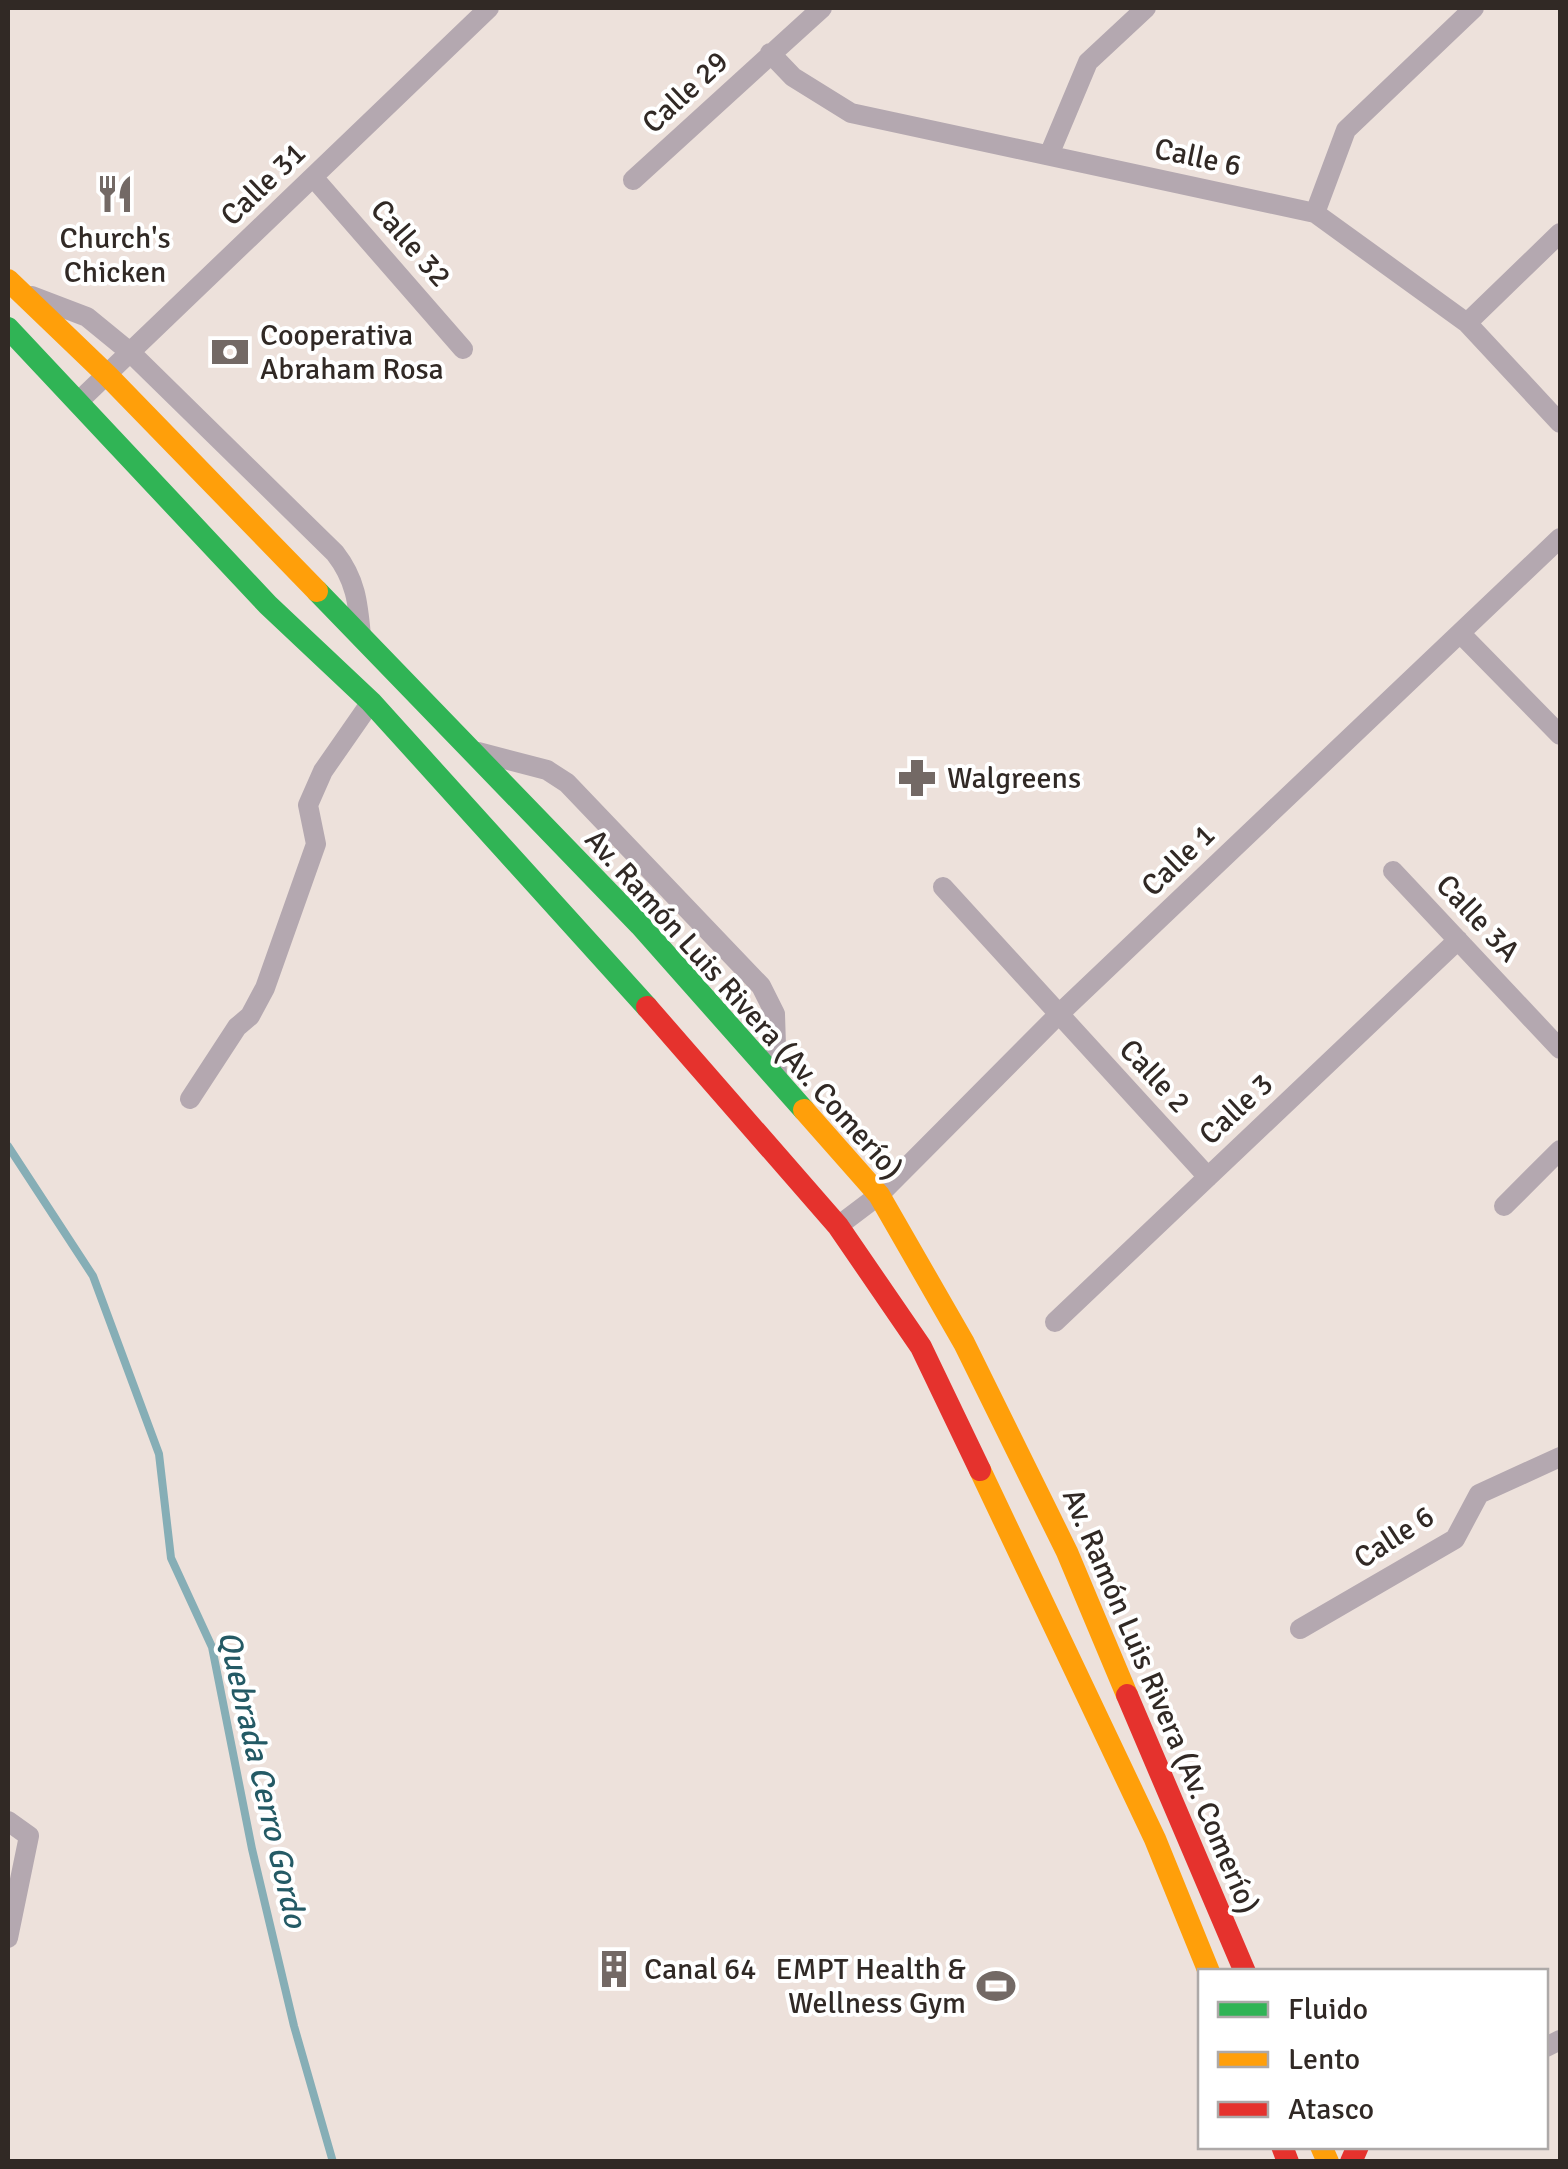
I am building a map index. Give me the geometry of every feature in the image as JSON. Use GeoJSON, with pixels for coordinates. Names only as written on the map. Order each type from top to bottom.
{"type":"FeatureCollection","features":[{"type":"Feature","properties":{"kind":"main road","name":"Av. Ramón Luis Rivera (Av. Comerío)"},"geometry":{"type":"LineString","coordinates":[[14,286],[108,376],[640,925],[878,1195],[964,1343],[1067,1552],[1245,1969]]}},
{"type":"Feature","properties":{"kind":"main road","name":"Av. Ramón Luis Rivera (Av. Comerío)"},"geometry":{"type":"LineString","coordinates":[[8,328],[268,605],[371,702],[569,917],[838,1226],[921,1347],[1155,1840],[1207,1969]]}},
{"type":"Feature","properties":{"kind":"street","name":"Calle 31"},"geometry":{"type":"LineString","coordinates":[[78,402],[490,8]]}},
{"type":"Feature","properties":{"kind":"street","name":"Calle 29"},"geometry":{"type":"LineString","coordinates":[[634,180],[822,8]]}},
{"type":"Feature","properties":{"kind":"street"},"geometry":{"type":"LineString","coordinates":[[1050,155],[1088,62],[1146,8]]}},
{"type":"Feature","properties":{"kind":"street"},"geometry":{"type":"LineString","coordinates":[[1315,213],[1346,130],[1474,8]]}},
{"type":"Feature","properties":{"kind":"street","name":"Calle 6"},"geometry":{"type":"LineString","coordinates":[[770,53],[793,78],[851,112],[1315,213],[1467,324],[1560,423]]}},
{"type":"Feature","properties":{"kind":"street","name":"Calle 32"},"geometry":{"type":"LineString","coordinates":[[313,177],[462,349]]}},
{"type":"Feature","properties":{"kind":"street"},"geometry":{"type":"LineString","coordinates":[[1467,324],[1560,233]]}},
{"type":"Feature","properties":{"kind":"street"},"geometry":{"type":"LineString","coordinates":[[14,286],[88,317],[131,353],[350,572],[361,638]]}},
{"type":"Feature","properties":{"kind":"street","name":"Calle 1"},"geometry":{"type":"LineString","coordinates":[[838,1226],[878,1195],[1058,1015],[1560,538]]}},
{"type":"Feature","properties":{"kind":"street"},"geometry":{"type":"LineString","coordinates":[[1460,633],[1560,735]]}},
{"type":"Feature","properties":{"kind":"street"},"geometry":{"type":"LineString","coordinates":[[190,1099],[266,988],[316,844],[308,806],[323,771],[371,702]]}},
{"type":"Feature","properties":{"kind":"street"},"geometry":{"type":"LineString","coordinates":[[469,749],[547,770],[567,783],[761,986],[776,1014],[777,1080]]}},
{"type":"Feature","properties":{"kind":"street","name":"Calle 3A"},"geometry":{"type":"LineString","coordinates":[[1393,870],[1560,1049]]}},
{"type":"Feature","properties":{"kind":"street","name":"Calle 2"},"geometry":{"type":"LineString","coordinates":[[943,887],[1208,1177]]}},
{"type":"Feature","properties":{"kind":"street","name":"Calle 3"},"geometry":{"type":"LineString","coordinates":[[1055,1322],[1458,940]]}},
{"type":"Feature","properties":{"kind":"street"},"geometry":{"type":"LineString","coordinates":[[1504,1206],[1560,1150]]}},
{"type":"Feature","properties":{"kind":"street","name":"Calle 6"},"geometry":{"type":"LineString","coordinates":[[1300,1629],[1455,1539],[1478,1494],[1560,1457]]}},
{"type":"Feature","properties":{"kind":"street"},"geometry":{"type":"LineString","coordinates":[[8,1821],[29,1836],[8,1938]]}},
{"type":"Feature","properties":{"kind":"waterway","name":"Quebrada Cerro Gordo"},"geometry":{"type":"LineString","coordinates":[[8,1146],[93,1276],[159,1454],[171,1558],[212,1647],[252,1849],[294,2026],[333,2162]]}},
{"type":"Feature","properties":{"kind":"traffic: fast"},"geometry":{"type":"LineString","coordinates":[[8,328],[268,605],[371,702],[647,1007]]}},
{"type":"Feature","properties":{"kind":"traffic: fast"},"geometry":{"type":"LineString","coordinates":[[317,591],[640,925],[804,1110]]}},
{"type":"Feature","properties":{"kind":"traffic: slow"},"geometry":{"type":"LineString","coordinates":[[8,280],[108,376],[317,591]]}},
{"type":"Feature","properties":{"kind":"traffic: slow"},"geometry":{"type":"LineString","coordinates":[[804,1110],[879,1195],[964,1343],[1067,1552],[1127,1695]]}},
{"type":"Feature","properties":{"kind":"traffic: slow"},"geometry":{"type":"LineString","coordinates":[[980,1470],[1155,1839],[1208,1969]]}},
{"type":"Feature","properties":{"kind":"traffic: slow"},"geometry":{"type":"LineString","coordinates":[[1322,2149],[1328,2162]]}},
{"type":"Feature","properties":{"kind":"traffic: jam"},"geometry":{"type":"LineString","coordinates":[[647,1007],[838,1226],[921,1347],[980,1470]]}},
{"type":"Feature","properties":{"kind":"traffic: jam"},"geometry":{"type":"LineString","coordinates":[[1127,1695],[1244,1969]]}},
{"type":"Feature","properties":{"kind":"traffic: jam"},"geometry":{"type":"LineString","coordinates":[[1283,2149],[1288,2162]]}},
{"type":"Feature","properties":{"kind":"traffic: jam"},"geometry":{"type":"LineString","coordinates":[[1351,2162],[1357,2149]]}},
{"type":"Feature","properties":{"kind":"place","name":"Church's Chicken"},"geometry":{"type":"Point","coordinates":[115,194]}},
{"type":"Feature","properties":{"kind":"place","name":"Cooperativa Abraham Rosa"},"geometry":{"type":"Point","coordinates":[230,352]}},
{"type":"Feature","properties":{"kind":"place","name":"Walgreens"},"geometry":{"type":"Point","coordinates":[917,778]}},
{"type":"Feature","properties":{"kind":"place","name":"Canal 64"},"geometry":{"type":"Point","coordinates":[614,1969]}},
{"type":"Feature","properties":{"kind":"place","name":"EMPT Health & Wellness Gym"},"geometry":{"type":"Point","coordinates":[996,1986]}}]}
